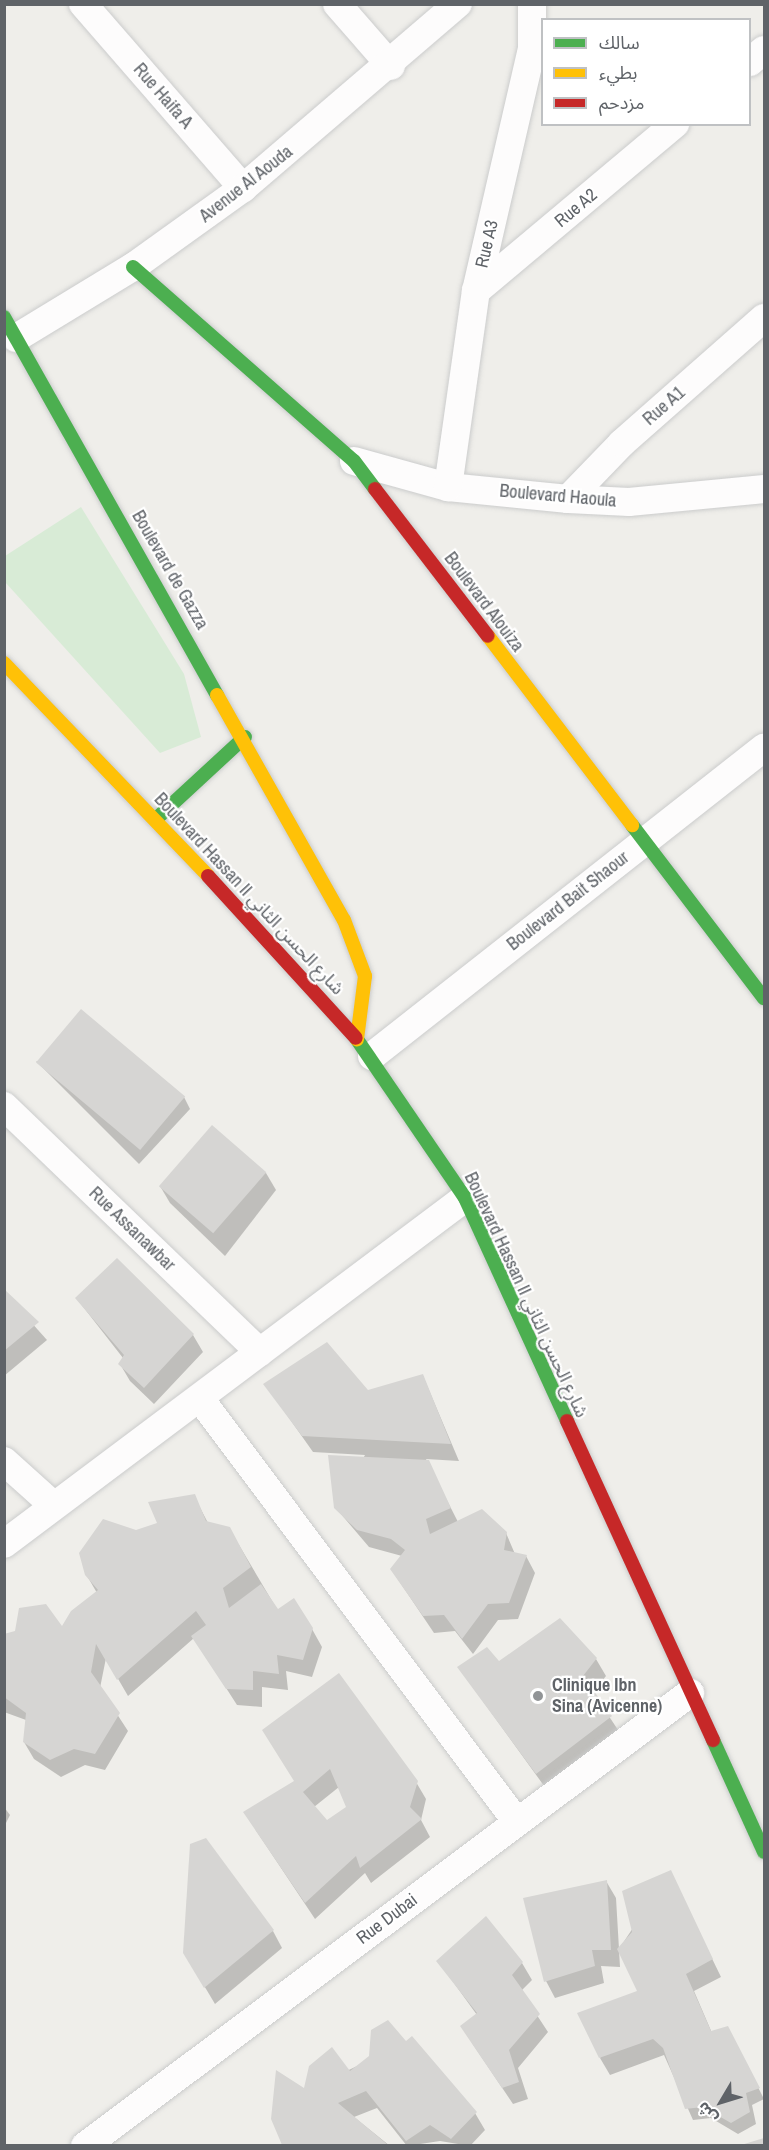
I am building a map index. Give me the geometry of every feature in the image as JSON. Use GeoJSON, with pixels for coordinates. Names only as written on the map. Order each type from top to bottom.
{"type":"FeatureCollection","features":[{"type":"Feature","properties":{"kind":"main road","name":"Boulevard Alouiza"},"geometry":{"type":"LineString","coordinates":[[133,267],[354,461],[643,842],[765,998]]}},
{"type":"Feature","properties":{"kind":"main road","name":"Boulevard de Gazza"},"geometry":{"type":"LineString","coordinates":[[10,327],[245,737],[360,957],[366,998],[365,1048]]}},
{"type":"Feature","properties":{"kind":"main road","name":"Boulevard Hassan II شارع الحسن الثاني"},"geometry":{"type":"LineString","coordinates":[[4,663],[156,819],[365,1048],[465,1198],[690,1694],[765,1852]]}},
{"type":"Feature","properties":{"kind":"main road"},"geometry":{"type":"LineString","coordinates":[[156,819],[245,737]]}},
{"type":"Feature","properties":{"kind":"street","name":"Rue Haifa A"},"geometry":{"type":"LineString","coordinates":[[83,4],[243,188]]}},
{"type":"Feature","properties":{"kind":"street"},"geometry":{"type":"LineString","coordinates":[[337,4],[391,66]]}},
{"type":"Feature","properties":{"kind":"street","name":"Avenue Al Aouda"},"geometry":{"type":"LineString","coordinates":[[10,327],[133,267],[243,188],[391,66],[458,4]]}},
{"type":"Feature","properties":{"kind":"street","name":"Rue A3"},"geometry":{"type":"LineString","coordinates":[[448,487],[476,291],[532,48],[532,4]]}},
{"type":"Feature","properties":{"kind":"street"},"geometry":{"type":"LineString","coordinates":[[751,61],[765,50]]}},
{"type":"Feature","properties":{"kind":"street","name":"Rue A2"},"geometry":{"type":"LineString","coordinates":[[476,291],[673,126]]}},
{"type":"Feature","properties":{"kind":"street","name":"Rue A1"},"geometry":{"type":"LineString","coordinates":[[568,499],[622,443],[765,318]]}},
{"type":"Feature","properties":{"kind":"street","name":"Boulevard Haoula"},"geometry":{"type":"LineString","coordinates":[[354,461],[448,487],[568,499],[629,502],[765,489]]}},
{"type":"Feature","properties":{"kind":"street","name":"Boulevard Bait Shaour"},"geometry":{"type":"LineString","coordinates":[[365,1048],[643,842],[765,747]]}},
{"type":"Feature","properties":{"kind":"street","name":"Rue Assanawbar"},"geometry":{"type":"LineString","coordinates":[[4,1106],[260,1352]]}},
{"type":"Feature","properties":{"kind":"street"},"geometry":{"type":"LineString","coordinates":[[4,1544],[201,1400],[260,1352],[465,1198]]}},
{"type":"Feature","properties":{"kind":"street"},"geometry":{"type":"LineString","coordinates":[[201,1400],[517,1822]]}},
{"type":"Feature","properties":{"kind":"street"},"geometry":{"type":"LineString","coordinates":[[4,1461],[53,1506]]}},
{"type":"Feature","properties":{"kind":"street","name":"Rue Dubai"},"geometry":{"type":"LineString","coordinates":[[85,2145],[690,1694]]}},
{"type":"Feature","properties":{"kind":"green space"},"geometry":{"type":"Polygon","coordinates":[[[81,507],[184,674],[201,737],[160,753],[5,582],[5,556],[81,507]]]}},
{"type":"Feature","properties":{"kind":"building"},"geometry":{"type":"Polygon","coordinates":[[[81,1009],[185,1096],[140,1150],[36,1063],[81,1009]]]}},
{"type":"Feature","properties":{"kind":"building"},"geometry":{"type":"Polygon","coordinates":[[[212,1125],[266,1172],[213,1233],[159,1186],[212,1125]]]}},
{"type":"Feature","properties":{"kind":"building"},"geometry":{"type":"Polygon","coordinates":[[[117,1258],[194,1334],[144,1388],[118,1364],[124,1355],[75,1298],[117,1258]]]}},
{"type":"Feature","properties":{"kind":"building"},"geometry":{"type":"Polygon","coordinates":[[[4,1289],[39,1322],[4,1351],[4,1289]]]}},
{"type":"Feature","properties":{"kind":"building"},"geometry":{"type":"Polygon","coordinates":[[[327,1342],[368,1390],[423,1374],[451,1444],[302,1436],[263,1384],[327,1342]]]}},
{"type":"Feature","properties":{"kind":"building"},"geometry":{"type":"Polygon","coordinates":[[[328,1455],[429,1460],[451,1508],[426,1519],[430,1534],[482,1509],[507,1532],[504,1550],[527,1555],[509,1603],[488,1604],[462,1639],[444,1615],[423,1616],[390,1569],[405,1550],[391,1539],[357,1530],[334,1508],[328,1455]]]}},
{"type":"Feature","properties":{"kind":"building"},"geometry":{"type":"Polygon","coordinates":[[[195,1494],[206,1521],[230,1527],[251,1567],[223,1588],[229,1608],[261,1584],[278,1609],[294,1598],[313,1628],[303,1660],[277,1655],[279,1674],[253,1671],[253,1690],[226,1689],[191,1636],[206,1625],[196,1611],[117,1680],[96,1644],[91,1672],[120,1713],[95,1754],[74,1749],[50,1760],[23,1742],[26,1713],[4,1697],[4,1634],[15,1631],[19,1608],[46,1604],[62,1626],[71,1611],[98,1590],[85,1575],[79,1553],[103,1519],[136,1530],[157,1523],[148,1502],[195,1494]]]}},
{"type":"Feature","properties":{"kind":"building","name":"Clinique Ibn Sina (Avicenne)"},"geometry":{"type":"Polygon","coordinates":[[[560,1618],[597,1658],[583,1676],[612,1716],[536,1774],[457,1667],[487,1647],[499,1661],[560,1618]]]}},
{"type":"Feature","properties":{"kind":"building"},"geometry":{"type":"Polygon","coordinates":[[[339,1673],[418,1781],[410,1807],[422,1819],[360,1868],[356,1856],[305,1903],[243,1812],[294,1781],[262,1730],[339,1673]],[[330,1769],[303,1792],[327,1820],[346,1807],[330,1769]]]}},
{"type":"Feature","properties":{"kind":"building"},"geometry":{"type":"Polygon","coordinates":[[[206,1838],[274,1930],[204,1988],[183,1953],[190,1844],[206,1838]]]}},
{"type":"Feature","properties":{"kind":"building"},"geometry":{"type":"Polygon","coordinates":[[[671,1870],[713,1959],[686,1974],[711,2031],[728,2026],[760,2088],[746,2093],[750,2112],[731,2123],[703,2107],[685,2109],[663,2048],[653,2039],[599,2058],[577,2013],[637,1991],[617,1949],[632,1932],[622,1891],[671,1870]]]}},
{"type":"Feature","properties":{"kind":"building"},"geometry":{"type":"Polygon","coordinates":[[[607,1880],[611,1950],[592,1950],[595,1966],[544,1982],[523,1898],[607,1880]]]}},
{"type":"Feature","properties":{"kind":"building"},"geometry":{"type":"Polygon","coordinates":[[[486,1916],[523,1962],[512,1975],[540,2014],[509,2050],[519,2082],[502,2088],[460,2026],[477,2013],[436,1961],[486,1916]]]}},
{"type":"Feature","properties":{"kind":"building"},"geometry":{"type":"Polygon","coordinates":[[[388,2020],[406,2041],[412,2036],[477,2112],[451,2139],[430,2125],[406,2141],[366,2091],[338,2103],[388,2145],[282,2145],[271,2119],[276,2070],[304,2088],[309,2066],[332,2047],[350,2071],[369,2056],[371,2030],[388,2020]]]}},
{"type":"Feature","properties":{"kind":"building"},"geometry":{"type":"Polygon","coordinates":[[[764,2138],[764,2145],[741,2145],[764,2138]]]}},
{"type":"Feature","properties":{"kind":"traffic: fast"},"geometry":{"type":"LineString","coordinates":[[133,267],[354,461],[375,489]]}},
{"type":"Feature","properties":{"kind":"traffic: fast"},"geometry":{"type":"LineString","coordinates":[[4,317],[217,695]]}},
{"type":"Feature","properties":{"kind":"traffic: fast"},"geometry":{"type":"LineString","coordinates":[[156,819],[245,737]]}},
{"type":"Feature","properties":{"kind":"traffic: fast"},"geometry":{"type":"LineString","coordinates":[[632,825],[764,998]]}},
{"type":"Feature","properties":{"kind":"traffic: fast"},"geometry":{"type":"LineString","coordinates":[[356,1038],[465,1198],[567,1421]]}},
{"type":"Feature","properties":{"kind":"traffic: fast"},"geometry":{"type":"LineString","coordinates":[[713,1740],[764,1852]]}},
{"type":"Feature","properties":{"kind":"traffic: slow"},"geometry":{"type":"LineString","coordinates":[[488,636],[632,825]]}},
{"type":"Feature","properties":{"kind":"traffic: slow"},"geometry":{"type":"LineString","coordinates":[[4,663],[208,876]]}},
{"type":"Feature","properties":{"kind":"traffic: slow"},"geometry":{"type":"LineString","coordinates":[[217,695],[344,920],[365,976],[357,1039]]}},
{"type":"Feature","properties":{"kind":"traffic: jam"},"geometry":{"type":"LineString","coordinates":[[375,489],[488,636]]}},
{"type":"Feature","properties":{"kind":"traffic: jam"},"geometry":{"type":"LineString","coordinates":[[208,876],[356,1038]]}},
{"type":"Feature","properties":{"kind":"traffic: jam"},"geometry":{"type":"LineString","coordinates":[[567,1421],[713,1740]]}},
{"type":"Feature","properties":{"kind":"place","name":"Clinique Ibn Sina (Avicenne)"},"geometry":{"type":"Point","coordinates":[538,1696]}}]}
